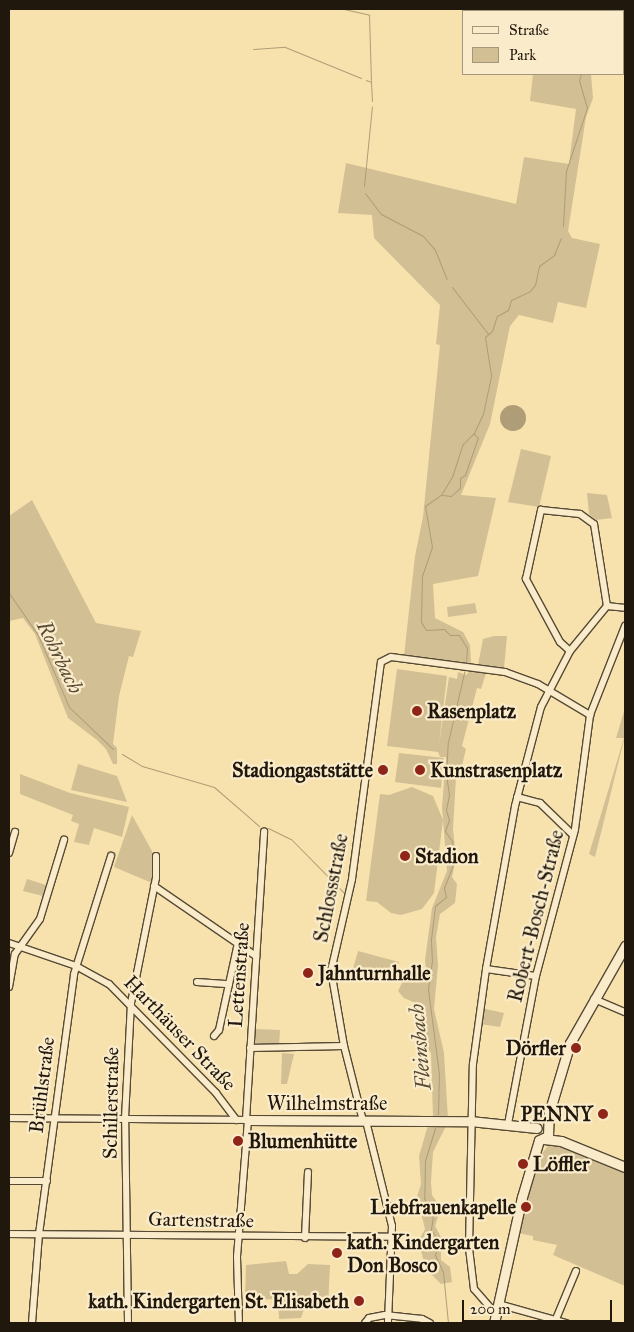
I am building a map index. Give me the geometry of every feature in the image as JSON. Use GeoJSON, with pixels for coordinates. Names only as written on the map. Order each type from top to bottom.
{"type":"FeatureCollection","features":[{"type":"Feature","properties":{"kind":"street"},"geometry":{"type":"LineString","coordinates":[[566,1323],[556,1319],[496,1308],[480,1298],[472,1278],[470,1121],[474,1043],[517,797],[548,690],[570,651],[607,606],[594,524],[580,514],[541,510],[526,579],[560,642],[570,651]]}},
{"type":"Feature","properties":{"kind":"street"},"geometry":{"type":"LineString","coordinates":[[607,606],[625,608]]}},
{"type":"Feature","properties":{"kind":"street","name":"Robert-Bosch-Straße"},"geometry":{"type":"LineString","coordinates":[[508,1124],[536,976],[573,836],[590,715],[625,626]]}},
{"type":"Feature","properties":{"kind":"street","name":"Schlossstraße"},"geometry":{"type":"LineString","coordinates":[[388,1323],[393,1237],[344,1046],[331,971],[352,879],[382,660],[391,657],[475,667],[518,676],[548,690]]}},
{"type":"Feature","properties":{"kind":"street"},"geometry":{"type":"LineString","coordinates":[[548,690],[590,715]]}},
{"type":"Feature","properties":{"kind":"street"},"geometry":{"type":"LineString","coordinates":[[517,797],[540,803],[573,836]]}},
{"type":"Feature","properties":{"kind":"street"},"geometry":{"type":"LineString","coordinates":[[9,853],[15,832]]}},
{"type":"Feature","properties":{"kind":"street","name":"Lettenstraße"},"geometry":{"type":"LineString","coordinates":[[239,1323],[239,1237],[253,1048],[256,956],[264,832]]}},
{"type":"Feature","properties":{"kind":"street"},"geometry":{"type":"LineString","coordinates":[[9,987],[14,954],[40,919],[64,840]]}},
{"type":"Feature","properties":{"kind":"street","name":"Brühlstraße"},"geometry":{"type":"LineString","coordinates":[[32,1323],[39,1234],[76,966],[111,856]]}},
{"type":"Feature","properties":{"kind":"street","name":"Schillerstraße"},"geometry":{"type":"LineString","coordinates":[[128,1323],[125,1118],[131,1003],[154,886],[156,856]]}},
{"type":"Feature","properties":{"kind":"street"},"geometry":{"type":"LineString","coordinates":[[154,886],[256,956]]}},
{"type":"Feature","properties":{"kind":"street","name":"Harthäuser Straße"},"geometry":{"type":"LineString","coordinates":[[9,943],[76,966],[100,977],[131,1003],[227,1104],[236,1120]]}},
{"type":"Feature","properties":{"kind":"street"},"geometry":{"type":"LineString","coordinates":[[214,1036],[219,1030],[238,943]]}},
{"type":"Feature","properties":{"kind":"street"},"geometry":{"type":"LineString","coordinates":[[494,1323],[496,1308],[541,1133],[570,1043],[625,946]]}},
{"type":"Feature","properties":{"kind":"street"},"geometry":{"type":"LineString","coordinates":[[486,969],[536,976]]}},
{"type":"Feature","properties":{"kind":"street"},"geometry":{"type":"LineString","coordinates":[[197,982],[229,984]]}},
{"type":"Feature","properties":{"kind":"street"},"geometry":{"type":"LineString","coordinates":[[594,999],[625,1012]]}},
{"type":"Feature","properties":{"kind":"street"},"geometry":{"type":"LineString","coordinates":[[253,1048],[344,1046]]}},
{"type":"Feature","properties":{"kind":"street"},"geometry":{"type":"LineString","coordinates":[[9,1118],[247,1120]]}},
{"type":"Feature","properties":{"kind":"street","name":"Wilhelmstraße"},"geometry":{"type":"LineString","coordinates":[[247,1120],[470,1121],[508,1124],[541,1133],[625,1167]]}},
{"type":"Feature","properties":{"kind":"street"},"geometry":{"type":"LineString","coordinates":[[305,1238],[308,1172]]}},
{"type":"Feature","properties":{"kind":"street"},"geometry":{"type":"LineString","coordinates":[[9,1180],[47,1181]]}},
{"type":"Feature","properties":{"kind":"street","name":"Gartenstraße"},"geometry":{"type":"LineString","coordinates":[[9,1234],[127,1234],[305,1238],[393,1237]]}},
{"type":"Feature","properties":{"kind":"street"},"geometry":{"type":"LineString","coordinates":[[556,1319],[576,1271]]}},
{"type":"Feature","properties":{"kind":"street"},"geometry":{"type":"LineString","coordinates":[[364,1323],[376,1315],[422,1319],[430,1323]]}},
{"type":"Feature","properties":{"kind":"green space"},"geometry":{"type":"Polygon","coordinates":[[[533,75],[591,75],[593,98],[586,117],[568,231],[572,238],[600,244],[586,308],[558,302],[553,323],[519,315],[510,326],[490,424],[461,495],[496,498],[478,576],[433,584],[435,618],[463,632],[470,645],[471,663],[404,656],[415,556],[423,517],[440,345],[436,344],[440,305],[374,238],[372,215],[338,213],[346,163],[516,204],[524,157],[569,164],[576,109],[530,101],[533,75]]]}},
{"type":"Feature","properties":{"kind":"green space"},"geometry":{"type":"Polygon","coordinates":[[[521,449],[551,456],[539,507],[508,502],[521,449]]]}},
{"type":"Feature","properties":{"kind":"green space"},"geometry":{"type":"Polygon","coordinates":[[[587,493],[607,495],[612,518],[596,520],[589,514],[587,493]]]}},
{"type":"Feature","properties":{"kind":"green space"},"geometry":{"type":"Polygon","coordinates":[[[32,500],[96,623],[141,631],[133,657],[129,656],[119,696],[113,744],[117,748],[117,764],[113,764],[106,749],[97,740],[68,718],[35,634],[23,618],[9,621],[9,516],[32,500]]]}},
{"type":"Feature","properties":{"kind":"green space"},"geometry":{"type":"Polygon","coordinates":[[[475,603],[477,613],[448,617],[447,607],[475,603]]]}},
{"type":"Feature","properties":{"kind":"green space"},"geometry":{"type":"Polygon","coordinates":[[[494,636],[507,636],[504,668],[478,665],[483,639],[494,636]]]}},
{"type":"Feature","properties":{"kind":"green space"},"geometry":{"type":"Polygon","coordinates":[[[397,669],[447,676],[439,744],[449,677],[457,679],[458,672],[466,675],[470,671],[486,673],[481,689],[477,688],[462,746],[466,749],[461,770],[456,777],[453,829],[456,858],[452,877],[457,884],[455,903],[440,914],[436,937],[438,965],[434,1009],[444,1053],[448,1119],[433,1118],[431,1053],[420,1040],[422,1020],[418,1004],[404,998],[398,991],[403,981],[427,976],[425,960],[432,908],[447,871],[442,807],[446,757],[440,757],[438,752],[387,746],[397,669]]]}},
{"type":"Feature","properties":{"kind":"green space"},"geometry":{"type":"Polygon","coordinates":[[[625,708],[625,736],[595,857],[589,854],[624,738],[616,738],[625,708]]]}},
{"type":"Feature","properties":{"kind":"green space","name":"Kunstrasenplatz"},"geometry":{"type":"Polygon","coordinates":[[[399,753],[444,758],[441,788],[395,782],[399,753]]]}},
{"type":"Feature","properties":{"kind":"green space"},"geometry":{"type":"Polygon","coordinates":[[[78,764],[117,776],[127,802],[71,790],[78,764]]]}},
{"type":"Feature","properties":{"kind":"green space"},"geometry":{"type":"Polygon","coordinates":[[[20,774],[70,793],[129,807],[122,837],[94,828],[89,845],[74,842],[79,824],[71,821],[73,815],[20,794],[20,774]]]}},
{"type":"Feature","properties":{"kind":"green space","name":"Stadion"},"geometry":{"type":"Polygon","coordinates":[[[412,787],[433,796],[443,820],[434,893],[422,909],[401,915],[391,913],[377,902],[366,901],[380,794],[389,795],[412,787]]]}},
{"type":"Feature","properties":{"kind":"green space"},"geometry":{"type":"Polygon","coordinates":[[[132,815],[152,851],[152,883],[114,867],[132,815]]]}},
{"type":"Feature","properties":{"kind":"green space"},"geometry":{"type":"Polygon","coordinates":[[[27,879],[46,885],[43,896],[23,891],[27,879]]]}},
{"type":"Feature","properties":{"kind":"green space"},"geometry":{"type":"Polygon","coordinates":[[[358,951],[399,962],[395,979],[353,969],[358,951]]]}},
{"type":"Feature","properties":{"kind":"green space"},"geometry":{"type":"Polygon","coordinates":[[[481,1008],[504,1013],[500,1027],[480,1024],[481,1008]]]}},
{"type":"Feature","properties":{"kind":"green space"},"geometry":{"type":"Polygon","coordinates":[[[254,1029],[280,1030],[279,1046],[253,1046],[254,1029]]]}},
{"type":"Feature","properties":{"kind":"green space"},"geometry":{"type":"Polygon","coordinates":[[[282,1053],[294,1054],[287,1084],[281,1084],[282,1053]]]}},
{"type":"Feature","properties":{"kind":"green space"},"geometry":{"type":"Polygon","coordinates":[[[428,1125],[446,1126],[433,1152],[431,1182],[432,1195],[441,1208],[435,1226],[441,1237],[441,1260],[450,1267],[452,1282],[441,1284],[427,1270],[418,1242],[425,1229],[417,1197],[421,1184],[419,1156],[428,1125]]]}},
{"type":"Feature","properties":{"kind":"green space"},"geometry":{"type":"Polygon","coordinates":[[[551,1142],[625,1173],[625,1286],[553,1255],[557,1245],[533,1240],[533,1236],[518,1233],[521,1215],[528,1214],[531,1202],[524,1200],[537,1160],[551,1142]]]}},
{"type":"Feature","properties":{"kind":"green space"},"geometry":{"type":"Polygon","coordinates":[[[286,1261],[289,1274],[297,1274],[308,1264],[330,1265],[328,1309],[307,1300],[301,1318],[279,1319],[278,1299],[245,1300],[246,1265],[286,1261]]]}},
{"type":"Feature","properties":{"kind":"shaded area"},"geometry":{"type":"Polygon","coordinates":[[[513,405],[522,409],[526,418],[522,427],[513,431],[504,427],[500,418],[504,409],[513,405]]]}},
{"type":"Feature","properties":{"kind":"waterway"},"geometry":{"type":"LineString","coordinates":[[344,9],[369,15],[371,82]]}},
{"type":"Feature","properties":{"kind":"waterway"},"geometry":{"type":"LineString","coordinates":[[253,49],[285,47],[361,78]]}},
{"type":"Feature","properties":{"kind":"waterway","name":"Fleinsbach"},"geometry":{"type":"LineString","coordinates":[[563,226],[566,171],[587,108],[579,80],[581,75]]}},
{"type":"Feature","properties":{"kind":"waterway"},"geometry":{"type":"LineString","coordinates":[[366,80],[371,82],[372,101]]}},
{"type":"Feature","properties":{"kind":"waterway"},"geometry":{"type":"LineString","coordinates":[[364,186],[372,106]]}},
{"type":"Feature","properties":{"kind":"waterway"},"geometry":{"type":"LineString","coordinates":[[365,193],[381,214],[423,236],[435,250],[447,279]]}},
{"type":"Feature","properties":{"kind":"waterway","name":"Fleinsbach"},"geometry":{"type":"LineString","coordinates":[[466,665],[467,648],[459,635],[450,635],[444,629],[426,630],[421,622],[422,576],[432,547],[425,506],[441,495],[452,477],[463,444],[474,433],[483,414],[491,375],[485,337],[492,331],[497,316],[508,310],[511,300],[530,291],[535,285],[539,266],[554,255],[561,238]]}},
{"type":"Feature","properties":{"kind":"waterway"},"geometry":{"type":"LineString","coordinates":[[452,287],[488,334]]}},
{"type":"Feature","properties":{"kind":"waterway","name":"Fleinsbach"},"geometry":{"type":"LineString","coordinates":[[442,495],[451,496],[460,488],[460,478],[465,475],[478,438],[474,434]]}},
{"type":"Feature","properties":{"kind":"waterway","name":"Rohrbach"},"geometry":{"type":"LineString","coordinates":[[9,593],[38,635],[69,707],[113,749]]}},
{"type":"Feature","properties":{"kind":"waterway","name":"Fleinsbach"},"geometry":{"type":"LineString","coordinates":[[438,1114],[439,1074],[428,989],[432,961],[431,939],[435,906],[446,897],[444,888],[453,865],[452,841],[445,831],[449,820],[446,810],[449,794],[446,776],[448,742],[465,669]]}},
{"type":"Feature","properties":{"kind":"waterway","name":"Rohrbach"},"geometry":{"type":"LineString","coordinates":[[122,754],[142,766],[214,787],[259,826]]}},
{"type":"Feature","properties":{"kind":"waterway","name":"Rohrbach"},"geometry":{"type":"LineString","coordinates":[[268,828],[291,839],[344,893]]}},
{"type":"Feature","properties":{"kind":"waterway","name":"Fleinsbach"},"geometry":{"type":"LineString","coordinates":[[435,1128],[425,1160],[424,1199],[434,1210],[431,1230],[439,1241],[435,1255],[443,1272],[448,1323]]}},
{"type":"Feature","properties":{"kind":"place","name":"Rasenplatz"},"geometry":{"type":"Point","coordinates":[417,711]}},
{"type":"Feature","properties":{"kind":"place","name":"Stadiongaststätte"},"geometry":{"type":"Point","coordinates":[383,770]}},
{"type":"Feature","properties":{"kind":"place","name":"Kunstrasenplatz"},"geometry":{"type":"Point","coordinates":[420,770]}},
{"type":"Feature","properties":{"kind":"place","name":"Stadion"},"geometry":{"type":"Point","coordinates":[405,856]}},
{"type":"Feature","properties":{"kind":"place","name":"Jahnturnhalle"},"geometry":{"type":"Point","coordinates":[308,973]}},
{"type":"Feature","properties":{"kind":"place","name":"Dörfler"},"geometry":{"type":"Point","coordinates":[576,1048]}},
{"type":"Feature","properties":{"kind":"place","name":"PENNY"},"geometry":{"type":"Point","coordinates":[603,1114]}},
{"type":"Feature","properties":{"kind":"place","name":"Blumenhütte"},"geometry":{"type":"Point","coordinates":[238,1141]}},
{"type":"Feature","properties":{"kind":"place","name":"Löffler"},"geometry":{"type":"Point","coordinates":[523,1164]}},
{"type":"Feature","properties":{"kind":"place","name":"Liebfrauenkapelle"},"geometry":{"type":"Point","coordinates":[526,1207]}},
{"type":"Feature","properties":{"kind":"place","name":"kath. Kindergarten Don Bosco"},"geometry":{"type":"Point","coordinates":[337,1253]}},
{"type":"Feature","properties":{"kind":"place","name":"kath. Kindergarten St. Elisabeth"},"geometry":{"type":"Point","coordinates":[359,1301]}}]}
